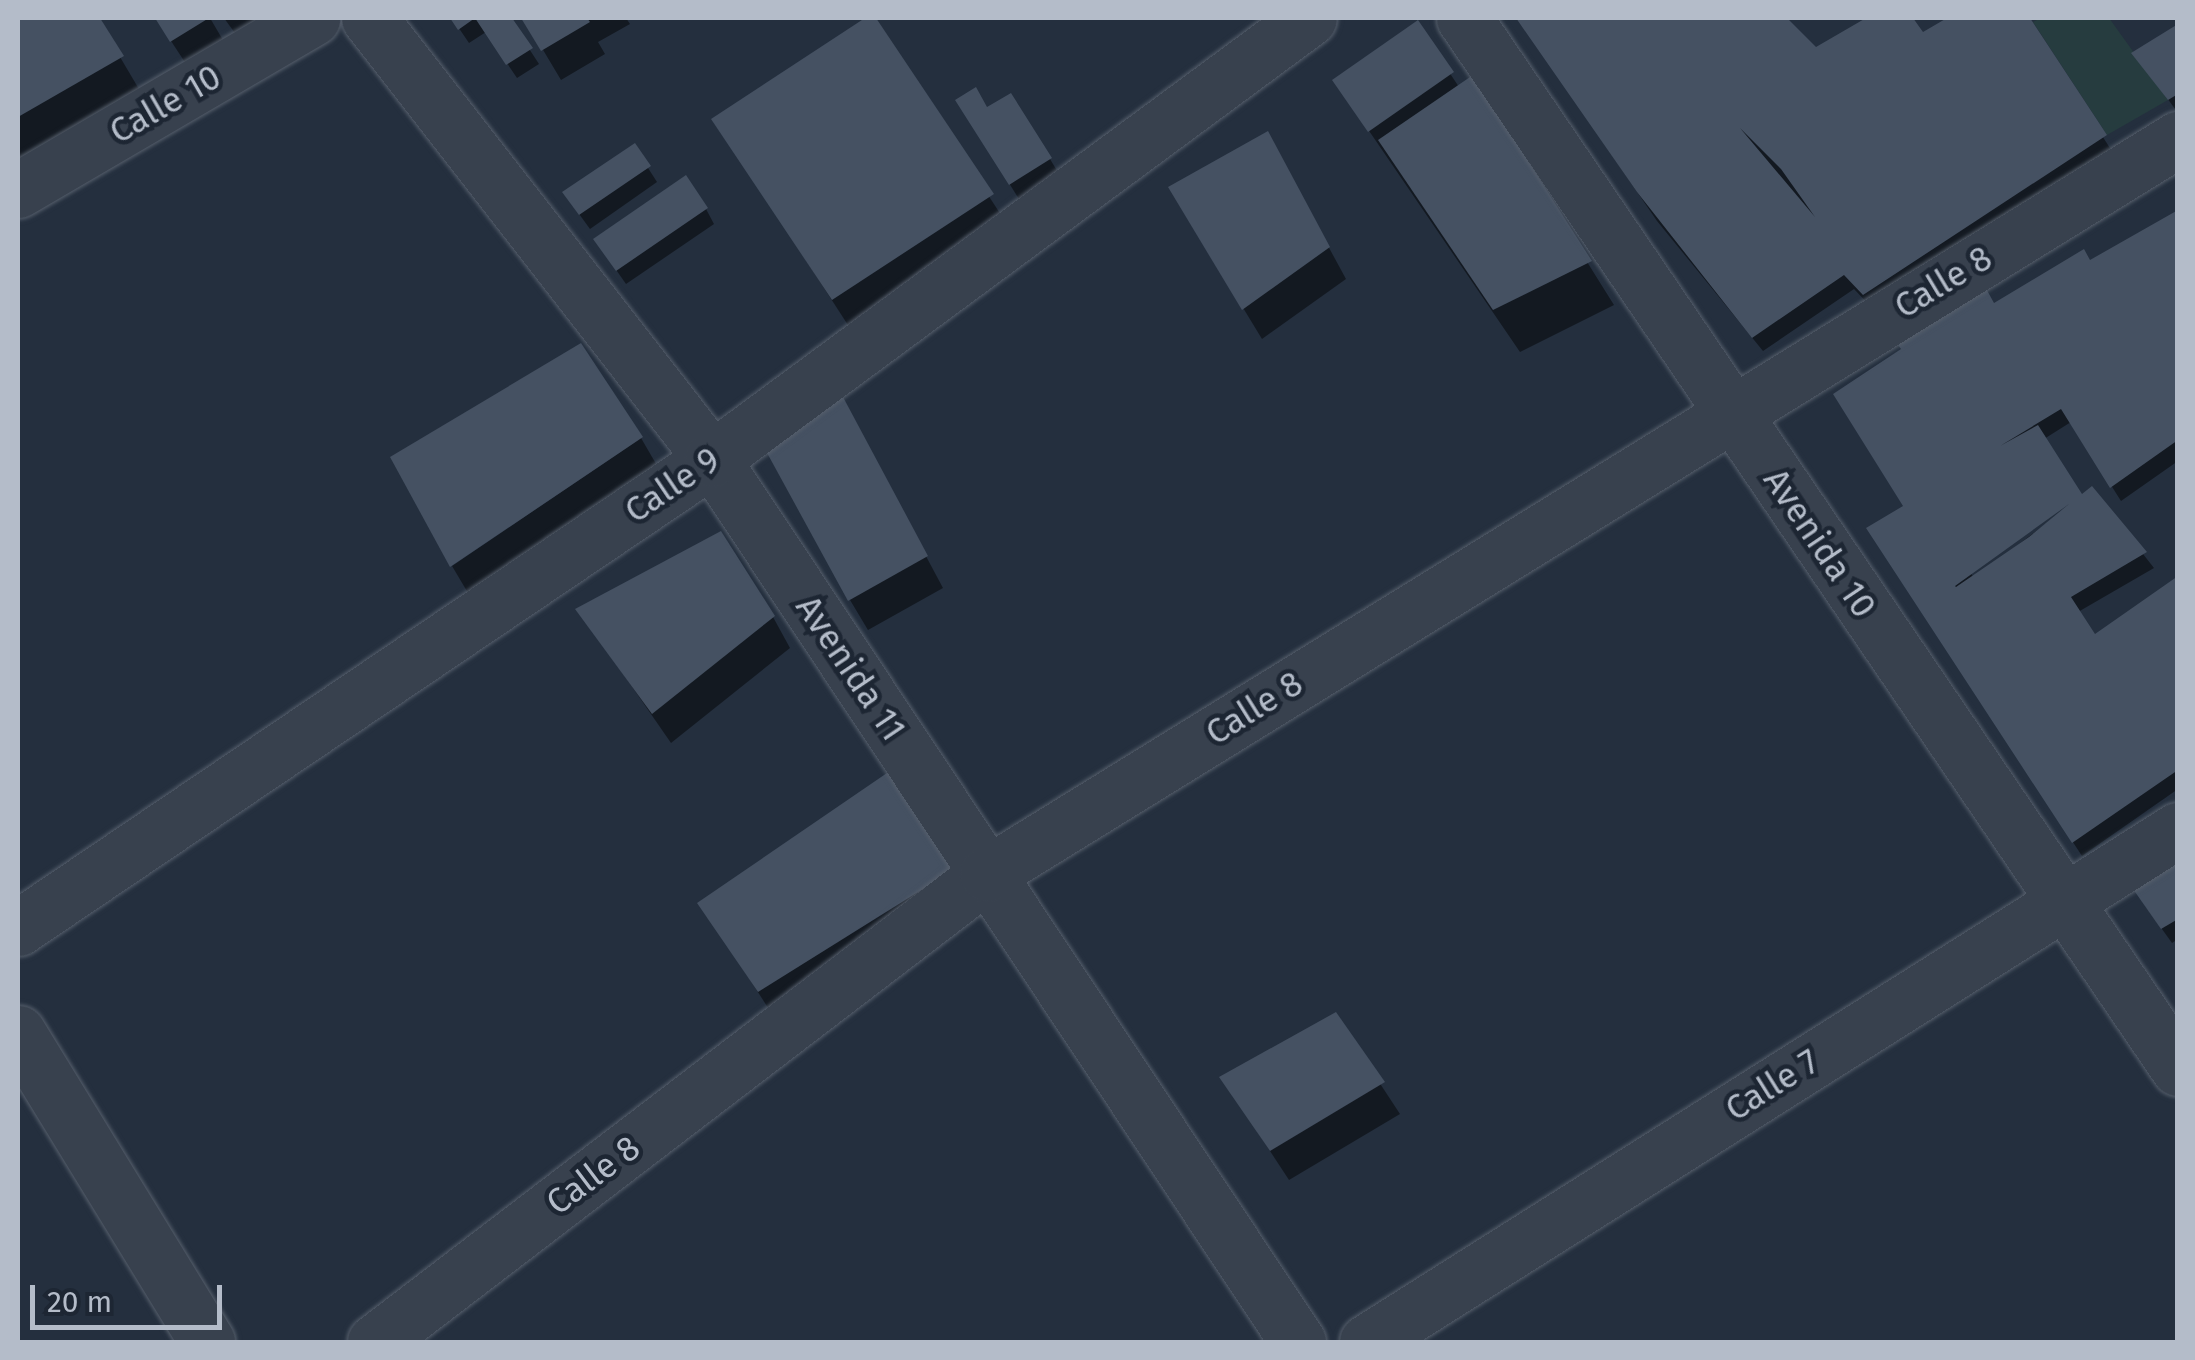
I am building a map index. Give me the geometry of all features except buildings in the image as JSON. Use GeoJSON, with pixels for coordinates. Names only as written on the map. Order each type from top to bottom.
{"type":"FeatureCollection","features":[{"type":"Feature","properties":{"kind":"street","name":"Calle 10"},"geometry":{"type":"LineString","coordinates":[[18,190],[312,18]]}},
{"type":"Feature","properties":{"kind":"street","name":"Avenida 11"},"geometry":{"type":"LineString","coordinates":[[369,18],[712,459],[1298,1342]]}},
{"type":"Feature","properties":{"kind":"street","name":"Calle 9"},"geometry":{"type":"LineString","coordinates":[[18,928],[712,459],[1309,18]]}},
{"type":"Feature","properties":{"kind":"street","name":"Avenida 10"},"geometry":{"type":"LineString","coordinates":[[1464,18],[2178,1068]]}},
{"type":"Feature","properties":{"kind":"street","name":"Calle 8"},"geometry":{"type":"LineString","coordinates":[[375,1342],[987,874],[1731,411],[2178,139]]}},
{"type":"Feature","properties":{"kind":"street","name":"Calle 7"},"geometry":{"type":"LineString","coordinates":[[1367,1342],[2178,830]]}},
{"type":"Feature","properties":{"kind":"street"},"geometry":{"type":"LineString","coordinates":[[18,1033],[207,1342]]}},
{"type":"Feature","properties":{"kind":"green space"},"geometry":{"type":"Polygon","coordinates":[[[2041,18],[2109,18],[2168,100],[2107,135],[2033,22],[2041,18]]]}}]}
